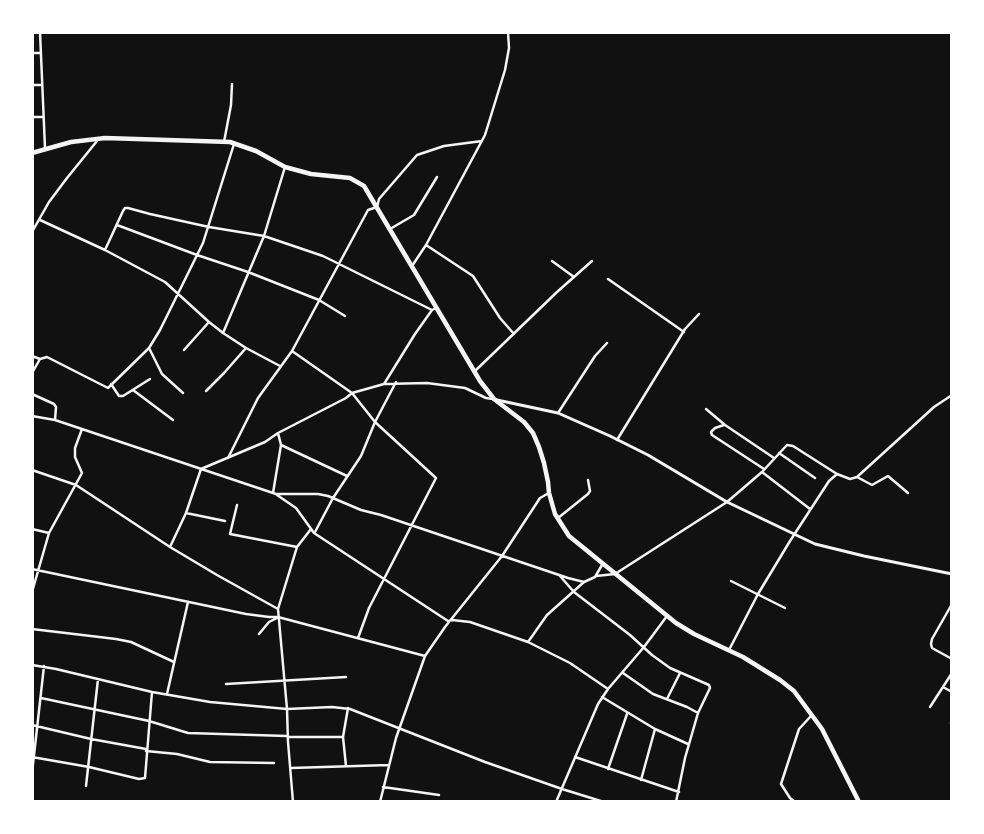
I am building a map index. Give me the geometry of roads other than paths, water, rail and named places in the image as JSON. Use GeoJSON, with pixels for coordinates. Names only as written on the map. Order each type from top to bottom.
{"type":"FeatureCollection","features":[{"type":"Feature","properties":{"kind":"main road"},"geometry":{"type":"LineString","coordinates":[[32,154],[71,142],[105,138],[230,142],[256,151],[285,167],[311,174],[350,178],[364,186],[412,266],[434,309],[494,399],[524,422],[533,433],[544,463],[548,493],[557,518],[569,536],[667,616],[694,634],[729,650],[780,680],[794,691],[822,729],[859,802]]}},
{"type":"Feature","properties":{"kind":"street"},"geometry":{"type":"LineString","coordinates":[[40,32],[45,151]]}},
{"type":"Feature","properties":{"kind":"street"},"geometry":{"type":"LineString","coordinates":[[412,266],[426,245],[482,142],[505,70],[509,48],[508,32]]}},
{"type":"Feature","properties":{"kind":"street"},"geometry":{"type":"LineString","coordinates":[[32,53],[41,53]]}},
{"type":"Feature","properties":{"kind":"street"},"geometry":{"type":"LineString","coordinates":[[224,142],[231,105],[232,84]]}},
{"type":"Feature","properties":{"kind":"street"},"geometry":{"type":"LineString","coordinates":[[32,85],[42,85]]}},
{"type":"Feature","properties":{"kind":"street"},"geometry":{"type":"LineString","coordinates":[[32,117],[43,117]]}},
{"type":"Feature","properties":{"kind":"street"},"geometry":{"type":"LineString","coordinates":[[32,232],[67,178],[96,141],[105,138]]}},
{"type":"Feature","properties":{"kind":"street"},"geometry":{"type":"LineString","coordinates":[[228,458],[258,398],[292,351],[368,210],[377,207],[379,199],[416,155],[444,146],[482,142]]}},
{"type":"Feature","properties":{"kind":"street"},"geometry":{"type":"LineString","coordinates":[[32,373],[40,360],[47,357],[108,388],[149,348],[197,255],[209,226],[234,144]]}},
{"type":"Feature","properties":{"kind":"street"},"geometry":{"type":"LineString","coordinates":[[223,333],[264,236],[285,167]]}},
{"type":"Feature","properties":{"kind":"street"},"geometry":{"type":"LineString","coordinates":[[390,229],[414,215],[437,177]]}},
{"type":"Feature","properties":{"kind":"street"},"geometry":{"type":"LineString","coordinates":[[105,250],[123,211],[125,208],[128,208],[264,236],[339,263],[434,309],[415,334],[384,384]]}},
{"type":"Feature","properties":{"kind":"street"},"geometry":{"type":"LineString","coordinates":[[40,220],[105,250],[165,282],[223,333],[280,366]]}},
{"type":"Feature","properties":{"kind":"street"},"geometry":{"type":"LineString","coordinates":[[117,225],[248,272],[319,300],[345,316]]}},
{"type":"Feature","properties":{"kind":"street"},"geometry":{"type":"LineString","coordinates":[[426,245],[473,276],[500,318],[514,334]]}},
{"type":"Feature","properties":{"kind":"street"},"geometry":{"type":"LineString","coordinates":[[552,261],[574,277]]}},
{"type":"Feature","properties":{"kind":"street"},"geometry":{"type":"LineString","coordinates":[[475,371],[592,261]]}},
{"type":"Feature","properties":{"kind":"street"},"geometry":{"type":"LineString","coordinates":[[608,279],[684,332]]}},
{"type":"Feature","properties":{"kind":"street"},"geometry":{"type":"LineString","coordinates":[[617,440],[684,332],[699,314]]}},
{"type":"Feature","properties":{"kind":"street"},"geometry":{"type":"LineString","coordinates":[[184,350],[209,322]]}},
{"type":"Feature","properties":{"kind":"street"},"geometry":{"type":"LineString","coordinates":[[558,413],[595,356],[607,343]]}},
{"type":"Feature","properties":{"kind":"street"},"geometry":{"type":"LineString","coordinates":[[149,348],[162,374],[183,393]]}},
{"type":"Feature","properties":{"kind":"street"},"geometry":{"type":"LineString","coordinates":[[206,391],[246,348]]}},
{"type":"Feature","properties":{"kind":"street"},"geometry":{"type":"LineString","coordinates":[[292,351],[352,393],[376,422],[436,478],[369,608],[358,638]]}},
{"type":"Feature","properties":{"kind":"street"},"geometry":{"type":"LineString","coordinates":[[32,356],[40,360]]}},
{"type":"Feature","properties":{"kind":"street"},"geometry":{"type":"LineString","coordinates":[[111,384],[119,396],[121,396],[150,379]]}},
{"type":"Feature","properties":{"kind":"street"},"geometry":{"type":"LineString","coordinates":[[314,533],[333,498],[361,456],[396,382]]}},
{"type":"Feature","properties":{"kind":"street"},"geometry":{"type":"LineString","coordinates":[[170,547],[186,513],[201,469],[265,442],[352,393],[396,382],[450,385],[465,388],[486,398],[558,413],[648,456],[727,502],[794,535],[826,547],[952,574]]}},
{"type":"Feature","properties":{"kind":"street"},"geometry":{"type":"LineString","coordinates":[[133,390],[173,420]]}},
{"type":"Feature","properties":{"kind":"street"},"geometry":{"type":"LineString","coordinates":[[32,394],[54,404],[56,407],[55,420]]}},
{"type":"Feature","properties":{"kind":"street"},"geometry":{"type":"LineString","coordinates":[[528,642],[547,615],[584,582],[596,576],[615,574],[727,502],[763,471],[787,445],[791,445],[837,474],[850,479],[857,476],[934,407],[952,395]]}},
{"type":"Feature","properties":{"kind":"street"},"geometry":{"type":"LineString","coordinates":[[706,409],[725,425],[774,458]]}},
{"type":"Feature","properties":{"kind":"street"},"geometry":{"type":"LineString","coordinates":[[32,416],[55,420],[275,493],[318,494],[333,498],[361,510],[584,582]]}},
{"type":"Feature","properties":{"kind":"street"},"geometry":{"type":"LineString","coordinates":[[725,425],[714,428],[711,432],[712,434],[763,471],[811,510]]}},
{"type":"Feature","properties":{"kind":"street"},"geometry":{"type":"LineString","coordinates":[[32,592],[49,533],[82,473],[75,457],[75,448],[82,429]]}},
{"type":"Feature","properties":{"kind":"street"},"geometry":{"type":"LineString","coordinates":[[275,493],[281,445],[278,433]]}},
{"type":"Feature","properties":{"kind":"street"},"geometry":{"type":"LineString","coordinates":[[281,445],[347,476]]}},
{"type":"Feature","properties":{"kind":"street"},"geometry":{"type":"LineString","coordinates":[[779,453],[815,478]]}},
{"type":"Feature","properties":{"kind":"street"},"geometry":{"type":"LineString","coordinates":[[32,470],[76,485],[170,547],[278,609]]}},
{"type":"Feature","properties":{"kind":"street"},"geometry":{"type":"LineString","coordinates":[[729,650],[758,594],[794,535],[829,481],[837,474]]}},
{"type":"Feature","properties":{"kind":"street"},"geometry":{"type":"LineString","coordinates":[[857,476],[872,485],[888,476],[908,493]]}},
{"type":"Feature","properties":{"kind":"street"},"geometry":{"type":"LineString","coordinates":[[557,518],[588,494],[590,491],[588,480]]}},
{"type":"Feature","properties":{"kind":"street"},"geometry":{"type":"LineString","coordinates":[[275,493],[296,508],[314,533],[448,621],[470,622],[528,642],[570,663],[608,689]]}},
{"type":"Feature","properties":{"kind":"street"},"geometry":{"type":"LineString","coordinates":[[380,802],[400,728],[426,656],[502,556],[540,498],[548,493]]}},
{"type":"Feature","properties":{"kind":"street"},"geometry":{"type":"LineString","coordinates":[[237,505],[230,534],[297,547]]}},
{"type":"Feature","properties":{"kind":"street"},"geometry":{"type":"LineString","coordinates":[[186,513],[225,521]]}},
{"type":"Feature","properties":{"kind":"street"},"geometry":{"type":"LineString","coordinates":[[32,529],[49,533]]}},
{"type":"Feature","properties":{"kind":"street"},"geometry":{"type":"LineString","coordinates":[[293,802],[278,609],[297,547],[312,529]]}},
{"type":"Feature","properties":{"kind":"street"},"geometry":{"type":"LineString","coordinates":[[596,576],[602,564]]}},
{"type":"Feature","properties":{"kind":"street"},"geometry":{"type":"LineString","coordinates":[[32,569],[246,614],[278,617],[426,656]]}},
{"type":"Feature","properties":{"kind":"street"},"geometry":{"type":"LineString","coordinates":[[558,575],[574,592],[644,647],[652,656],[670,668],[709,685],[710,688],[698,713],[689,744],[676,802]]}},
{"type":"Feature","properties":{"kind":"street"},"geometry":{"type":"LineString","coordinates":[[731,582],[786,608]]}},
{"type":"Feature","properties":{"kind":"street"},"geometry":{"type":"LineString","coordinates":[[167,694],[188,602]]}},
{"type":"Feature","properties":{"kind":"street"},"geometry":{"type":"LineString","coordinates":[[952,604],[931,644],[932,648],[952,659]]}},
{"type":"Feature","properties":{"kind":"street"},"geometry":{"type":"LineString","coordinates":[[946,613],[952,616]]}},
{"type":"Feature","properties":{"kind":"street"},"geometry":{"type":"LineString","coordinates":[[556,802],[594,711],[602,697],[667,616]]}},
{"type":"Feature","properties":{"kind":"street"},"geometry":{"type":"LineString","coordinates":[[259,634],[269,622],[278,617]]}},
{"type":"Feature","properties":{"kind":"street"},"geometry":{"type":"LineString","coordinates":[[32,629],[131,642],[174,662]]}},
{"type":"Feature","properties":{"kind":"street"},"geometry":{"type":"LineString","coordinates":[[32,665],[44,666],[152,692],[210,702],[287,709],[348,708],[485,762],[604,802]]}},
{"type":"Feature","properties":{"kind":"street"},"geometry":{"type":"LineString","coordinates":[[32,773],[44,666]]}},
{"type":"Feature","properties":{"kind":"street"},"geometry":{"type":"LineString","coordinates":[[623,673],[654,694],[698,713]]}},
{"type":"Feature","properties":{"kind":"street"},"geometry":{"type":"LineString","coordinates":[[666,699],[680,673]]}},
{"type":"Feature","properties":{"kind":"street"},"geometry":{"type":"LineString","coordinates":[[930,707],[952,673]]}},
{"type":"Feature","properties":{"kind":"street"},"geometry":{"type":"LineString","coordinates":[[226,684],[346,677]]}},
{"type":"Feature","properties":{"kind":"street"},"geometry":{"type":"LineString","coordinates":[[86,786],[98,679]]}},
{"type":"Feature","properties":{"kind":"street"},"geometry":{"type":"LineString","coordinates":[[943,686],[952,692]]}},
{"type":"Feature","properties":{"kind":"street"},"geometry":{"type":"LineString","coordinates":[[34,758],[145,778],[152,692]]}},
{"type":"Feature","properties":{"kind":"street"},"geometry":{"type":"LineString","coordinates":[[602,697],[655,729],[689,744]]}},
{"type":"Feature","properties":{"kind":"street"},"geometry":{"type":"LineString","coordinates":[[40,698],[149,721],[188,733],[343,738]]}},
{"type":"Feature","properties":{"kind":"street"},"geometry":{"type":"LineString","coordinates":[[346,766],[343,738],[348,708]]}},
{"type":"Feature","properties":{"kind":"street"},"geometry":{"type":"LineString","coordinates":[[608,769],[627,713]]}},
{"type":"Feature","properties":{"kind":"street"},"geometry":{"type":"LineString","coordinates":[[795,802],[781,784],[799,729],[812,715]]}},
{"type":"Feature","properties":{"kind":"street"},"geometry":{"type":"LineString","coordinates":[[32,725],[91,739],[210,762],[274,763]]}},
{"type":"Feature","properties":{"kind":"street"},"geometry":{"type":"LineString","coordinates":[[640,780],[655,729]]}},
{"type":"Feature","properties":{"kind":"street"},"geometry":{"type":"LineString","coordinates":[[575,757],[679,792]]}},
{"type":"Feature","properties":{"kind":"street"},"geometry":{"type":"LineString","coordinates":[[291,768],[389,765]]}},
{"type":"Feature","properties":{"kind":"street"},"geometry":{"type":"LineString","coordinates":[[383,788],[439,795]]}}]}
